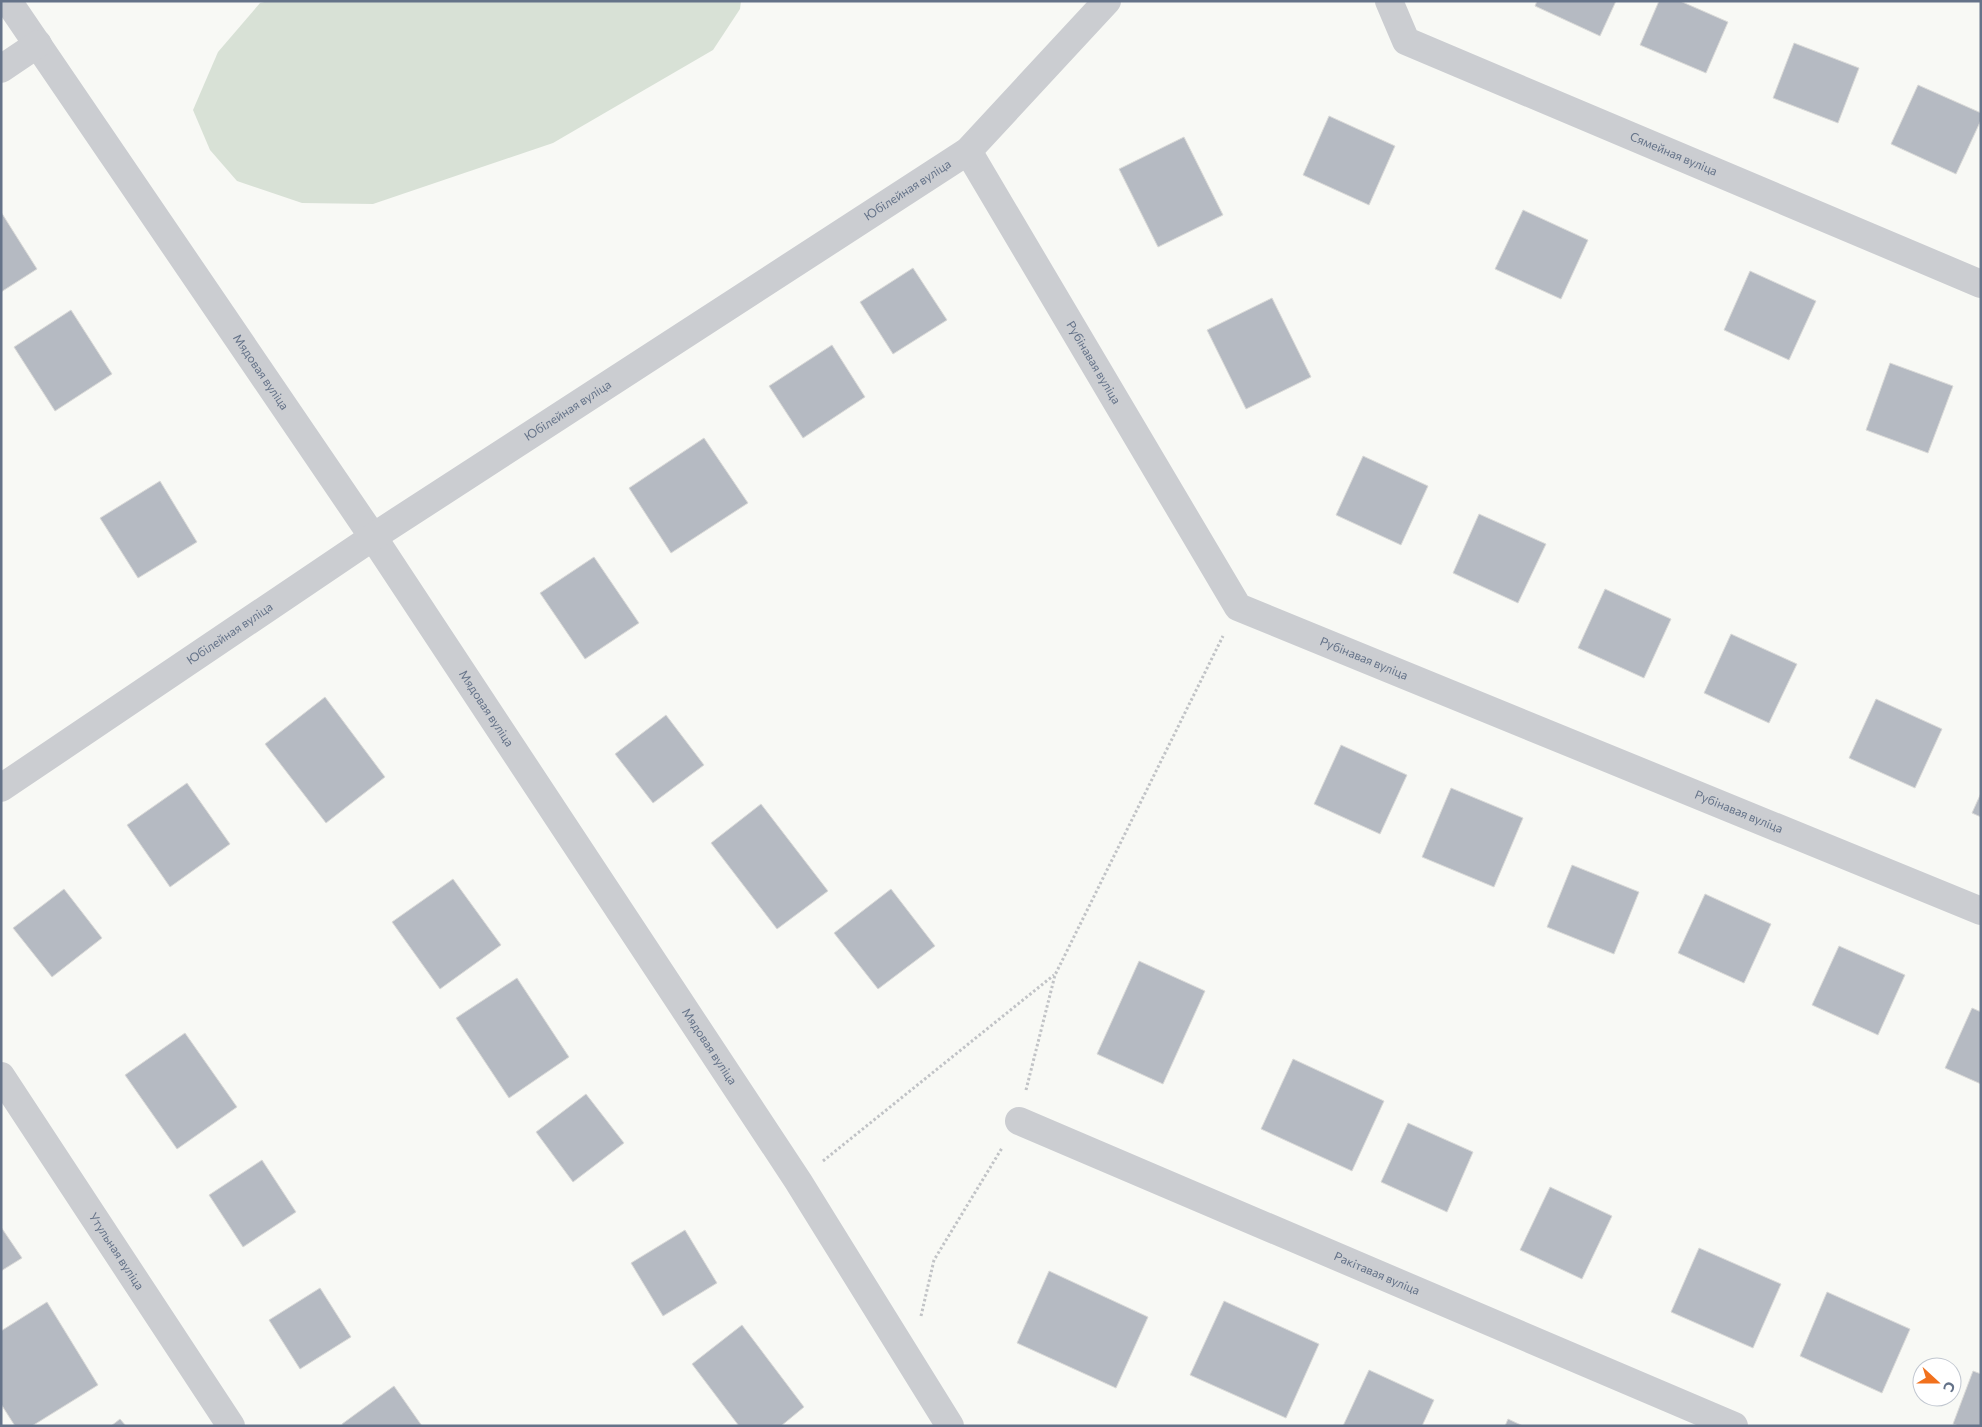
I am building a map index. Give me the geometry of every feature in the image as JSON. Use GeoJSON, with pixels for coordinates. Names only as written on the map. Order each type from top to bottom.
{"type":"FeatureCollection","features":[{"type":"Feature","properties":{"kind":"street","name":"Мядовая вуліца"},"geometry":{"type":"LineString","coordinates":[[8,1],[373,536],[798,1181],[950,1426]]}},
{"type":"Feature","properties":{"kind":"street","name":"Юбілейная вуліца"},"geometry":{"type":"LineString","coordinates":[[1,788],[373,536],[968,150],[1107,1]]}},
{"type":"Feature","properties":{"kind":"street","name":"Сямейная вуліца"},"geometry":{"type":"LineString","coordinates":[[1389,1],[1406,41],[1981,284]]}},
{"type":"Feature","properties":{"kind":"street"},"geometry":{"type":"LineString","coordinates":[[1,69],[38,44]]}},
{"type":"Feature","properties":{"kind":"street","name":"Рубінавая вуліца"},"geometry":{"type":"LineString","coordinates":[[968,150],[1238,607],[1981,911]]}},
{"type":"Feature","properties":{"kind":"street","name":"Утульная вуліца"},"geometry":{"type":"LineString","coordinates":[[1,1076],[231,1426]]}},
{"type":"Feature","properties":{"kind":"street","name":"Ракітавая вуліца"},"geometry":{"type":"LineString","coordinates":[[1018,1121],[1734,1426]]}},
{"type":"Feature","properties":{"kind":"path"},"geometry":{"type":"LineString","coordinates":[[910,1364],[934,1260],[1018,1121],[1055,975],[1238,607]]}},
{"type":"Feature","properties":{"kind":"path"},"geometry":{"type":"LineString","coordinates":[[798,1181],[1055,975]]}},
{"type":"Feature","properties":{"kind":"shaded area"},"geometry":{"type":"Polygon","coordinates":[[[269,1],[741,1],[740,9],[713,50],[553,143],[373,204],[302,203],[237,181],[210,150],[193,110],[218,52],[260,3],[269,1]]]}},
{"type":"Feature","properties":{"kind":"building"},"geometry":{"type":"Polygon","coordinates":[[[1537,1],[1616,1],[1600,36],[1535,6],[1537,1]]]}},
{"type":"Feature","properties":{"kind":"building"},"geometry":{"type":"Polygon","coordinates":[[[1659,1],[1680,1],[1728,22],[1706,73],[1640,45],[1659,1]]]}},
{"type":"Feature","properties":{"kind":"building"},"geometry":{"type":"Polygon","coordinates":[[[1794,43],[1859,68],[1838,123],[1773,98],[1794,43]]]}},
{"type":"Feature","properties":{"kind":"building"},"geometry":{"type":"Polygon","coordinates":[[[1918,85],[1981,113],[1981,120],[1956,174],[1891,144],[1918,85]]]}},
{"type":"Feature","properties":{"kind":"building"},"geometry":{"type":"Polygon","coordinates":[[[1329,116],[1395,146],[1369,205],[1303,175],[1329,116]]]}},
{"type":"Feature","properties":{"kind":"building"},"geometry":{"type":"Polygon","coordinates":[[[1184,137],[1223,215],[1158,247],[1119,169],[1184,137]]]}},
{"type":"Feature","properties":{"kind":"building"},"geometry":{"type":"Polygon","coordinates":[[[1523,210],[1588,240],[1561,299],[1495,269],[1523,210]]]}},
{"type":"Feature","properties":{"kind":"building"},"geometry":{"type":"Polygon","coordinates":[[[1,212],[37,269],[1,292],[1,212]]]}},
{"type":"Feature","properties":{"kind":"building"},"geometry":{"type":"Polygon","coordinates":[[[913,268],[947,320],[893,354],[860,302],[913,268]]]}},
{"type":"Feature","properties":{"kind":"building"},"geometry":{"type":"Polygon","coordinates":[[[1750,271],[1816,301],[1789,360],[1724,330],[1750,271]]]}},
{"type":"Feature","properties":{"kind":"building"},"geometry":{"type":"Polygon","coordinates":[[[1272,298],[1311,377],[1246,409],[1207,330],[1272,298]]]}},
{"type":"Feature","properties":{"kind":"building"},"geometry":{"type":"Polygon","coordinates":[[[71,310],[112,374],[55,411],[14,347],[71,310]]]}},
{"type":"Feature","properties":{"kind":"building"},"geometry":{"type":"Polygon","coordinates":[[[832,345],[865,397],[803,438],[769,386],[832,345]]]}},
{"type":"Feature","properties":{"kind":"building"},"geometry":{"type":"Polygon","coordinates":[[[1890,363],[1953,386],[1928,453],[1866,430],[1890,363]]]}},
{"type":"Feature","properties":{"kind":"building"},"geometry":{"type":"Polygon","coordinates":[[[704,438],[748,503],[671,553],[629,488],[704,438]]]}},
{"type":"Feature","properties":{"kind":"building"},"geometry":{"type":"Polygon","coordinates":[[[1363,456],[1428,486],[1401,545],[1336,515],[1363,456]]]}},
{"type":"Feature","properties":{"kind":"building"},"geometry":{"type":"Polygon","coordinates":[[[160,481],[197,542],[138,578],[100,518],[160,481]]]}},
{"type":"Feature","properties":{"kind":"building"},"geometry":{"type":"Polygon","coordinates":[[[1479,514],[1546,544],[1518,603],[1453,573],[1479,514]]]}},
{"type":"Feature","properties":{"kind":"building"},"geometry":{"type":"Polygon","coordinates":[[[594,557],[639,623],[585,659],[540,593],[594,557]]]}},
{"type":"Feature","properties":{"kind":"building"},"geometry":{"type":"Polygon","coordinates":[[[1605,589],[1671,619],[1644,678],[1578,648],[1605,589]]]}},
{"type":"Feature","properties":{"kind":"building"},"geometry":{"type":"Polygon","coordinates":[[[1731,634],[1797,664],[1769,723],[1704,693],[1731,634]]]}},
{"type":"Feature","properties":{"kind":"building"},"geometry":{"type":"Polygon","coordinates":[[[325,697],[385,777],[326,823],[265,744],[325,697]]]}},
{"type":"Feature","properties":{"kind":"building"},"geometry":{"type":"Polygon","coordinates":[[[1876,699],[1942,729],[1915,788],[1849,758],[1876,699]]]}},
{"type":"Feature","properties":{"kind":"building"},"geometry":{"type":"Polygon","coordinates":[[[666,715],[704,765],[653,803],[615,754],[666,715]]]}},
{"type":"Feature","properties":{"kind":"building"},"geometry":{"type":"Polygon","coordinates":[[[1341,745],[1407,775],[1380,834],[1314,804],[1341,745]]]}},
{"type":"Feature","properties":{"kind":"building"},"geometry":{"type":"Polygon","coordinates":[[[187,783],[230,844],[170,887],[127,825],[187,783]]]}},
{"type":"Feature","properties":{"kind":"building"},"geometry":{"type":"Polygon","coordinates":[[[1451,788],[1523,818],[1494,887],[1422,857],[1451,788]]]}},
{"type":"Feature","properties":{"kind":"building"},"geometry":{"type":"Polygon","coordinates":[[[1981,793],[1981,817],[1972,813],[1981,793]]]}},
{"type":"Feature","properties":{"kind":"building"},"geometry":{"type":"Polygon","coordinates":[[[761,804],[828,891],[777,929],[711,843],[761,804]]]}},
{"type":"Feature","properties":{"kind":"building"},"geometry":{"type":"Polygon","coordinates":[[[1572,865],[1639,892],[1614,954],[1547,927],[1572,865]]]}},
{"type":"Feature","properties":{"kind":"building"},"geometry":{"type":"Polygon","coordinates":[[[453,879],[501,945],[440,989],[392,922],[453,879]]]}},
{"type":"Feature","properties":{"kind":"building"},"geometry":{"type":"Polygon","coordinates":[[[64,889],[102,938],[52,977],[13,928],[64,889]]]}},
{"type":"Feature","properties":{"kind":"building"},"geometry":{"type":"Polygon","coordinates":[[[891,889],[935,946],[878,989],[834,933],[891,889]]]}},
{"type":"Feature","properties":{"kind":"building"},"geometry":{"type":"Polygon","coordinates":[[[1705,894],[1771,924],[1744,983],[1678,953],[1705,894]]]}},
{"type":"Feature","properties":{"kind":"building"},"geometry":{"type":"Polygon","coordinates":[[[1839,946],[1905,975],[1878,1035],[1812,1005],[1839,946]]]}},
{"type":"Feature","properties":{"kind":"building"},"geometry":{"type":"Polygon","coordinates":[[[1139,961],[1205,991],[1163,1084],[1097,1054],[1139,961]]]}},
{"type":"Feature","properties":{"kind":"building"},"geometry":{"type":"Polygon","coordinates":[[[517,978],[569,1057],[509,1098],[456,1018],[517,978]]]}},
{"type":"Feature","properties":{"kind":"building"},"geometry":{"type":"Polygon","coordinates":[[[1972,1008],[1981,1012],[1981,1084],[1945,1068],[1972,1008]]]}},
{"type":"Feature","properties":{"kind":"building"},"geometry":{"type":"Polygon","coordinates":[[[185,1033],[237,1107],[177,1149],[125,1075],[185,1033]]]}},
{"type":"Feature","properties":{"kind":"building"},"geometry":{"type":"Polygon","coordinates":[[[1293,1059],[1384,1101],[1352,1171],[1261,1129],[1293,1059]]]}},
{"type":"Feature","properties":{"kind":"building"},"geometry":{"type":"Polygon","coordinates":[[[586,1094],[624,1143],[573,1182],[536,1132],[586,1094]]]}},
{"type":"Feature","properties":{"kind":"building"},"geometry":{"type":"Polygon","coordinates":[[[1408,1123],[1473,1152],[1447,1212],[1381,1182],[1408,1123]]]}},
{"type":"Feature","properties":{"kind":"building"},"geometry":{"type":"Polygon","coordinates":[[[262,1160],[296,1212],[243,1247],[209,1195],[262,1160]]]}},
{"type":"Feature","properties":{"kind":"building"},"geometry":{"type":"Polygon","coordinates":[[[1550,1187],[1612,1216],[1582,1279],[1520,1250],[1550,1187]]]}},
{"type":"Feature","properties":{"kind":"building"},"geometry":{"type":"Polygon","coordinates":[[[1,1227],[22,1258],[1,1271],[1,1227]]]}},
{"type":"Feature","properties":{"kind":"building"},"geometry":{"type":"Polygon","coordinates":[[[685,1230],[717,1283],[663,1316],[631,1263],[685,1230]]]}},
{"type":"Feature","properties":{"kind":"building"},"geometry":{"type":"Polygon","coordinates":[[[1699,1248],[1781,1284],[1753,1348],[1671,1312],[1699,1248]]]}},
{"type":"Feature","properties":{"kind":"building"},"geometry":{"type":"Polygon","coordinates":[[[1049,1271],[1148,1317],[1116,1388],[1017,1343],[1049,1271]]]}},
{"type":"Feature","properties":{"kind":"building"},"geometry":{"type":"Polygon","coordinates":[[[320,1288],[351,1337],[300,1369],[269,1320],[320,1288]]]}},
{"type":"Feature","properties":{"kind":"building"},"geometry":{"type":"Polygon","coordinates":[[[1827,1292],[1910,1329],[1882,1393],[1800,1356],[1827,1292]]]}},
{"type":"Feature","properties":{"kind":"building"},"geometry":{"type":"Polygon","coordinates":[[[1224,1301],[1319,1344],[1286,1418],[1190,1375],[1224,1301]]]}},
{"type":"Feature","properties":{"kind":"building"},"geometry":{"type":"Polygon","coordinates":[[[47,1302],[98,1385],[32,1426],[15,1426],[1,1404],[1,1331],[47,1302]]]}},
{"type":"Feature","properties":{"kind":"building"},"geometry":{"type":"Polygon","coordinates":[[[742,1325],[804,1407],[781,1426],[739,1426],[692,1364],[742,1325]]]}},
{"type":"Feature","properties":{"kind":"building"},"geometry":{"type":"Polygon","coordinates":[[[1369,1370],[1434,1400],[1422,1426],[1343,1426],[1369,1370]]]}},
{"type":"Feature","properties":{"kind":"building"},"geometry":{"type":"Polygon","coordinates":[[[1973,1371],[1981,1374],[1981,1426],[1959,1426],[1953,1424],[1959,1407],[1962,1407],[1962,1400],[1973,1371]]]}},
{"type":"Feature","properties":{"kind":"building"},"geometry":{"type":"Polygon","coordinates":[[[394,1386],[422,1426],[343,1426],[342,1424],[394,1386]]]}},
{"type":"Feature","properties":{"kind":"building"},"geometry":{"type":"Polygon","coordinates":[[[120,1419],[126,1426],[111,1426],[120,1419]]]}},
{"type":"Feature","properties":{"kind":"building"},"geometry":{"type":"Polygon","coordinates":[[[1508,1419],[1523,1426],[1505,1426],[1508,1419]]]}}]}
